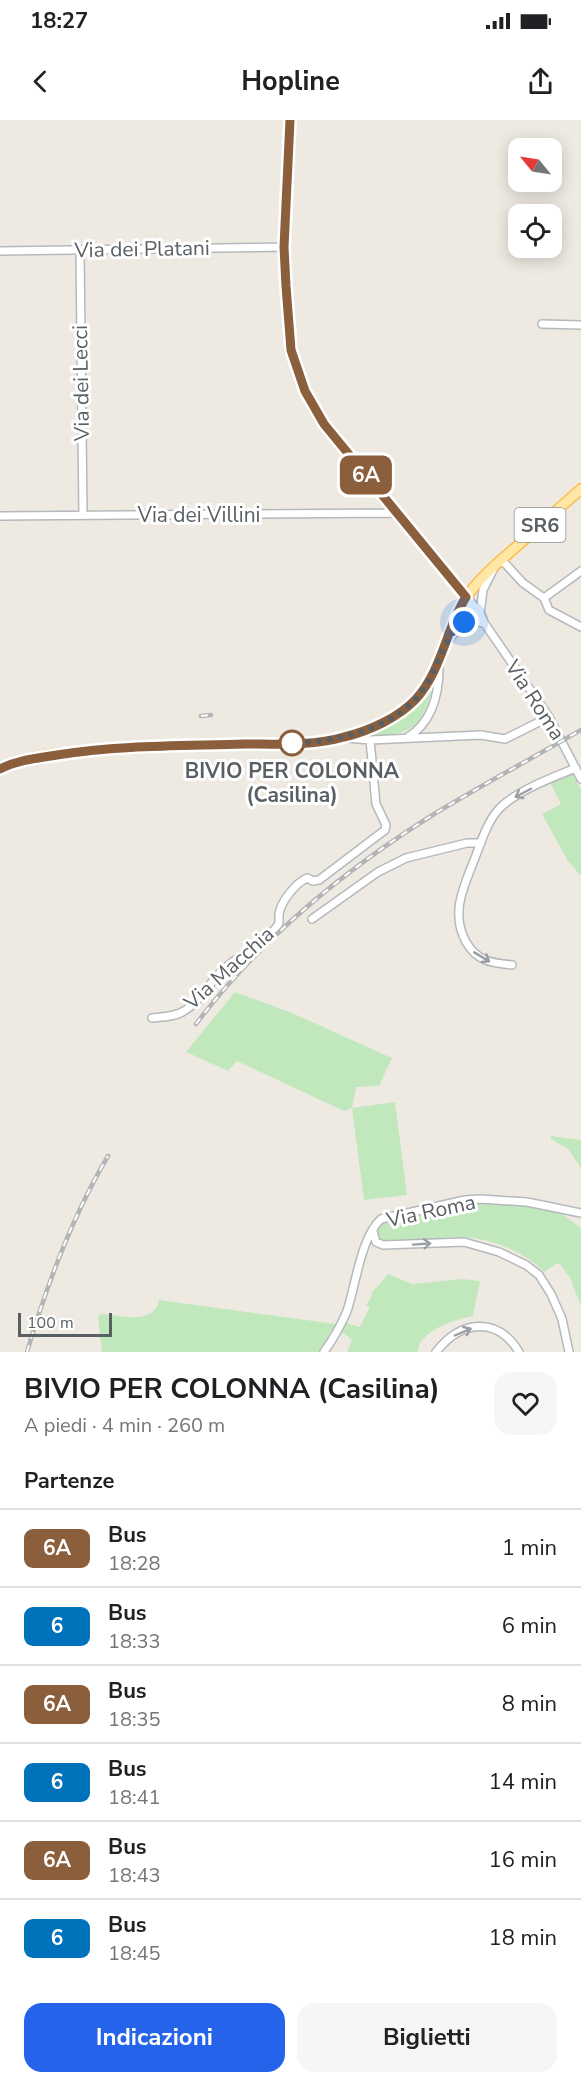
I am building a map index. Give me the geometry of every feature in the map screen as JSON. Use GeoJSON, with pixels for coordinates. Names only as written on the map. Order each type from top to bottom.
{"type":"FeatureCollection","features":[{"type":"Feature","properties":{"kind":"main road","name":"SR6"},"geometry":{"type":"LineString","coordinates":[[0,769],[25,760],[77,752],[144,747],[302,743],[343,738],[376,725],[405,709],[422,692],[439,660],[456,615],[466,597],[500,560],[581,489]]}},
{"type":"Feature","properties":{"kind":"street"},"geometry":{"type":"LineString","coordinates":[[290,120],[284,247],[291,350],[305,391],[324,424],[466,597]]}},
{"type":"Feature","properties":{"kind":"street","name":"Via dei Platani"},"geometry":{"type":"LineString","coordinates":[[0,251],[284,247]]}},
{"type":"Feature","properties":{"kind":"street","name":"Via dei Lecci"},"geometry":{"type":"LineString","coordinates":[[80,250],[83,515]]}},
{"type":"Feature","properties":{"kind":"street"},"geometry":{"type":"LineString","coordinates":[[542,324],[581,325]]}},
{"type":"Feature","properties":{"kind":"street","name":"Via dei Villini"},"geometry":{"type":"LineString","coordinates":[[0,516],[398,513]]}},
{"type":"Feature","properties":{"kind":"street"},"geometry":{"type":"LineString","coordinates":[[480,613],[483,590],[500,560],[523,583],[544,598],[549,610],[581,627]]}},
{"type":"Feature","properties":{"kind":"street"},"geometry":{"type":"LineString","coordinates":[[544,598],[581,571]]}},
{"type":"Feature","properties":{"kind":"street","name":"Via Roma"},"geometry":{"type":"LineString","coordinates":[[466,597],[480,613],[485,624],[549,717],[581,779]]}},
{"type":"Feature","properties":{"kind":"street","name":"Via Roma"},"geometry":{"type":"LineString","coordinates":[[466,597],[471,612],[485,624]]}},
{"type":"Feature","properties":{"kind":"street"},"geometry":{"type":"LineString","coordinates":[[444,646],[455,630],[466,621],[476,620],[485,624]]}},
{"type":"Feature","properties":{"kind":"street"},"geometry":{"type":"LineString","coordinates":[[405,738],[419,730],[430,716],[438,682],[439,660]]}},
{"type":"Feature","properties":{"kind":"street"},"geometry":{"type":"LineString","coordinates":[[343,738],[370,740],[482,735],[505,739],[549,717]]}},
{"type":"Feature","properties":{"kind":"street","name":"Via Macchia"},"geometry":{"type":"LineString","coordinates":[[152,1018],[172,1016],[185,1011],[202,996],[226,967],[252,949],[278,925],[283,904],[300,882],[307,878],[313,881],[319,880],[385,830],[386,825],[376,804],[370,740]]}},
{"type":"Feature","properties":{"kind":"street"},"geometry":{"type":"LineString","coordinates":[[512,965],[487,962],[475,955],[458,923],[460,899],[481,843],[497,811],[507,801],[555,776],[576,768]]}},
{"type":"Feature","properties":{"kind":"street"},"geometry":{"type":"LineString","coordinates":[[312,919],[378,872],[406,858],[467,843],[481,843]]}},
{"type":"Feature","properties":{"kind":"street","name":"Via Roma"},"geometry":{"type":"LineString","coordinates":[[569,1352],[562,1319],[551,1294],[539,1275],[526,1265],[492,1250],[464,1242],[383,1245],[376,1242],[373,1231],[377,1222],[386,1217],[480,1199],[527,1202],[581,1213]]}},
{"type":"Feature","properties":{"kind":"street"},"geometry":{"type":"LineString","coordinates":[[324,1352],[345,1316],[366,1245],[373,1231]]}},
{"type":"Feature","properties":{"kind":"street"},"geometry":{"type":"LineString","coordinates":[[436,1352],[448,1340],[465,1330],[484,1326],[496,1329],[508,1336],[519,1352]]}},
{"type":"Feature","properties":{"kind":"green space"},"geometry":{"type":"Polygon","coordinates":[[[429,690],[432,691],[426,708],[415,725],[395,734],[369,735],[409,712],[429,690]]]}},
{"type":"Feature","properties":{"kind":"green space"},"geometry":{"type":"Polygon","coordinates":[[[572,773],[581,790],[581,876],[568,861],[542,814],[561,804],[550,782],[557,777],[572,773]]]}},
{"type":"Feature","properties":{"kind":"green space"},"geometry":{"type":"Polygon","coordinates":[[[235,992],[292,1013],[392,1058],[379,1086],[356,1087],[352,1108],[344,1111],[237,1061],[228,1071],[186,1052],[235,992]]]}},
{"type":"Feature","properties":{"kind":"green space"},"geometry":{"type":"Polygon","coordinates":[[[395,1102],[407,1195],[364,1200],[352,1108],[395,1102]]]}},
{"type":"Feature","properties":{"kind":"green space"},"geometry":{"type":"Polygon","coordinates":[[[551,1136],[581,1140],[581,1168],[568,1149],[551,1139],[551,1136]]]}},
{"type":"Feature","properties":{"kind":"green space"},"geometry":{"type":"Polygon","coordinates":[[[481,1202],[526,1206],[561,1213],[581,1228],[581,1306],[570,1278],[560,1264],[544,1272],[536,1264],[516,1252],[481,1240],[449,1237],[387,1243],[380,1239],[377,1233],[382,1222],[393,1218],[481,1202]]]}},
{"type":"Feature","properties":{"kind":"green space"},"geometry":{"type":"Polygon","coordinates":[[[388,1274],[412,1284],[462,1279],[480,1281],[473,1316],[459,1319],[436,1329],[424,1338],[417,1352],[347,1352],[352,1340],[342,1332],[346,1323],[360,1327],[370,1307],[366,1305],[371,1294],[388,1274]]]}},
{"type":"Feature","properties":{"kind":"green space"},"geometry":{"type":"Polygon","coordinates":[[[159,1300],[336,1324],[319,1352],[102,1352],[98,1317],[101,1314],[126,1317],[143,1316],[156,1308],[159,1300]]]}},
{"type":"Feature","properties":{"kind":"railway"},"geometry":{"type":"LineString","coordinates":[[201,716],[211,715]]}},
{"type":"Feature","properties":{"kind":"railway"},"geometry":{"type":"LineString","coordinates":[[196,1024],[247,964],[275,936],[304,909],[366,860],[431,816],[581,730]]}},
{"type":"Feature","properties":{"kind":"railway"},"geometry":{"type":"LineString","coordinates":[[27,1352],[62,1251],[83,1203],[108,1156]]}},
{"type":"Feature","properties":{"kind":"bus line","name":"6A"},"geometry":{"type":"LineString","coordinates":[[0,769],[25,760],[77,752],[144,747],[302,743],[343,738],[384,722],[412,704],[422,692],[439,660],[456,615],[466,597],[324,424],[305,391],[291,350],[284,247],[290,120]]}},
{"type":"Feature","properties":{"kind":"place","name":"BIVIO PER COLONNA (Casilina)"},"geometry":{"type":"Point","coordinates":[292,743]}},
{"type":"Feature","properties":{"kind":"route"},"geometry":{"type":"LineString","coordinates":[[292,743],[284,744],[343,738],[369,729],[400,713],[422,692],[435,669],[444,646],[464,622]]}}]}
